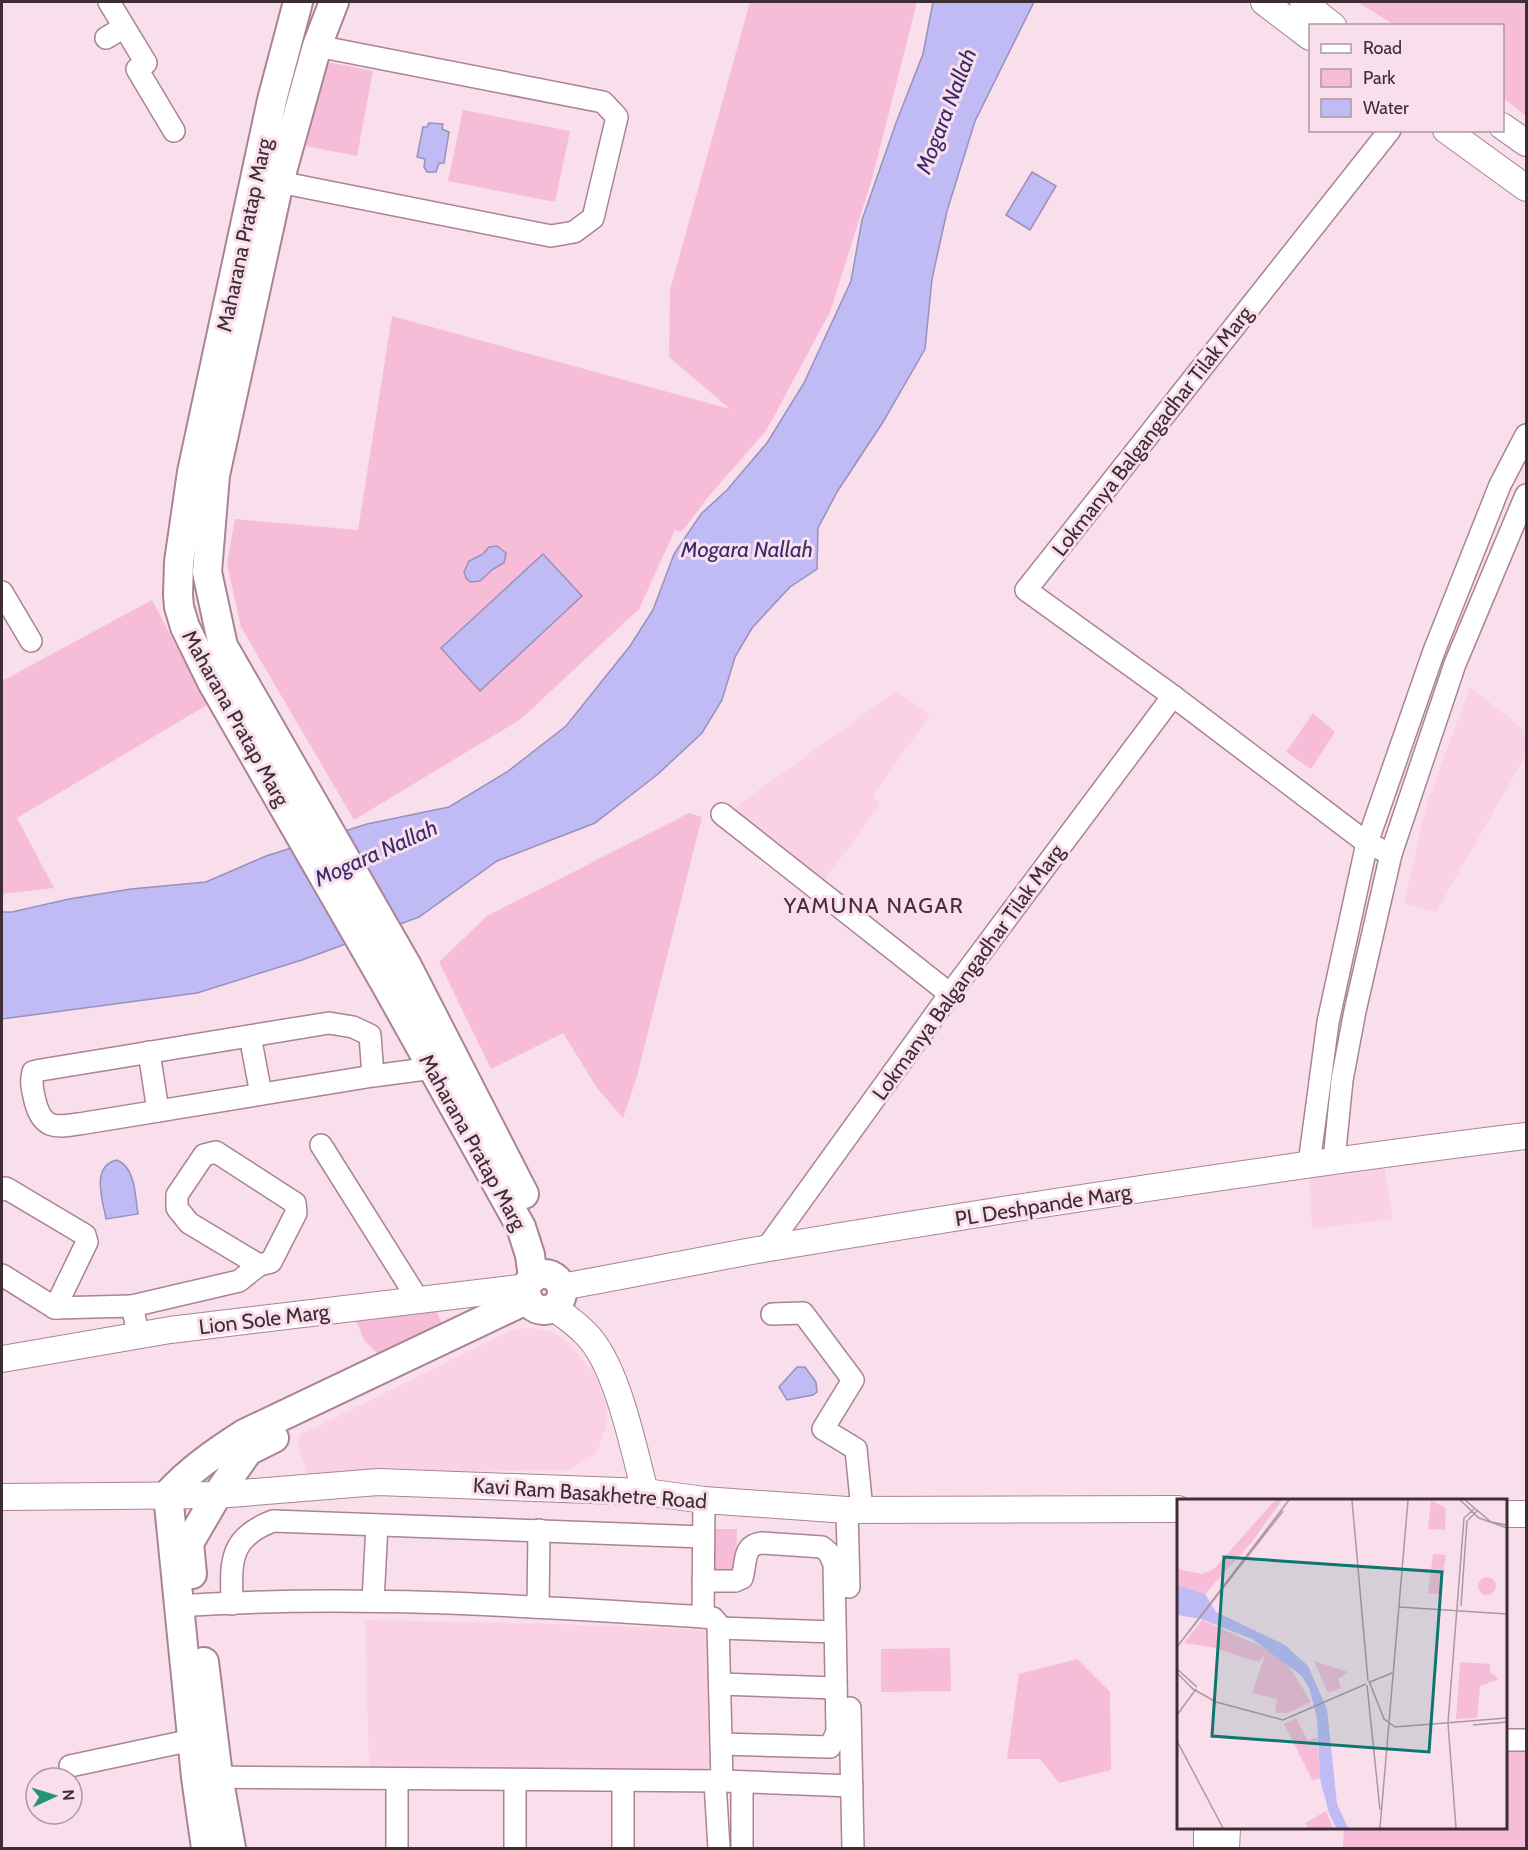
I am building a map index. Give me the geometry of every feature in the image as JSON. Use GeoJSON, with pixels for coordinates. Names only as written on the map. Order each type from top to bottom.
{"type":"FeatureCollection","features":[{"type":"Feature","properties":{"kind":"main road","name":"Maharana Pratap Marg"},"geometry":{"type":"LineString","coordinates":[[203,474],[272,100],[298,2]]}},
{"type":"Feature","properties":{"kind":"main road","name":"Maharana Pratap Marg"},"geometry":{"type":"LineString","coordinates":[[334,2],[318,46],[279,182],[179,562],[178,595],[185,627],[207,672],[298,805],[537,1219],[548,1260],[541,1291]]}},
{"type":"Feature","properties":{"kind":"main road","name":"Maharana Pratap Marg"},"geometry":{"type":"LineString","coordinates":[[396,975],[433,1068],[521,1227],[541,1291]]}},
{"type":"Feature","properties":{"kind":"main road"},"geometry":{"type":"LineString","coordinates":[[206,1848],[207,1777],[188,1606],[168,1494],[184,1477],[244,1434],[541,1291]]}},
{"type":"Feature","properties":{"kind":"main road"},"geometry":{"type":"LineString","coordinates":[[231,1848],[192,1740],[188,1606],[189,1543],[217,1495],[248,1451],[508,1320],[541,1291]]}},
{"type":"Feature","properties":{"kind":"street"},"geometry":{"type":"LineString","coordinates":[[109,2],[115,32],[146,63],[136,69],[174,131]]}},
{"type":"Feature","properties":{"kind":"street"},"geometry":{"type":"LineString","coordinates":[[1264,2],[1309,36]]}},
{"type":"Feature","properties":{"kind":"street"},"geometry":{"type":"LineString","coordinates":[[1303,2],[1330,24]]}},
{"type":"Feature","properties":{"kind":"street"},"geometry":{"type":"LineString","coordinates":[[279,182],[551,236],[574,232],[593,219],[617,117],[603,102],[318,46]]}},
{"type":"Feature","properties":{"kind":"street"},"geometry":{"type":"LineString","coordinates":[[1504,127],[1527,143]]}},
{"type":"Feature","properties":{"kind":"street","name":"Lokmanya Balgangadhar Tilak Marg"},"geometry":{"type":"LineString","coordinates":[[1388,132],[1026,590],[1173,696],[1368,843],[1391,855]]}},
{"type":"Feature","properties":{"kind":"street"},"geometry":{"type":"LineString","coordinates":[[1449,132],[1527,188]]}},
{"type":"Feature","properties":{"kind":"street"},"geometry":{"type":"LineString","coordinates":[[1309,1164],[1328,1022],[1368,843],[1434,651],[1500,485],[1527,435]]}},
{"type":"Feature","properties":{"kind":"street"},"geometry":{"type":"LineString","coordinates":[[1334,1160],[1342,1080],[1355,1011],[1391,855],[1455,664],[1527,495]]}},
{"type":"Feature","properties":{"kind":"street"},"geometry":{"type":"LineString","coordinates":[[2,592],[31,641]]}},
{"type":"Feature","properties":{"kind":"street","name":"Lokmanya Balgangadhar Tilak Marg"},"geometry":{"type":"LineString","coordinates":[[766,1249],[950,994],[1173,696]]}},
{"type":"Feature","properties":{"kind":"street"},"geometry":{"type":"LineString","coordinates":[[722,814],[950,994]]}},
{"type":"Feature","properties":{"kind":"street"},"geometry":{"type":"LineString","coordinates":[[373,1076],[370,1035],[352,1027],[329,1023],[41,1070],[33,1072],[31,1081],[39,1115],[47,1123],[60,1126],[433,1068]]}},
{"type":"Feature","properties":{"kind":"street"},"geometry":{"type":"LineString","coordinates":[[250,1036],[261,1094]]}},
{"type":"Feature","properties":{"kind":"street"},"geometry":{"type":"LineString","coordinates":[[149,1052],[158,1111]]}},
{"type":"Feature","properties":{"kind":"street","name":"PL Deshpande Marg"},"geometry":{"type":"LineString","coordinates":[[541,1291],[766,1249],[1334,1160],[1527,1136]]}},
{"type":"Feature","properties":{"kind":"street"},"geometry":{"type":"LineString","coordinates":[[321,1145],[419,1300]]}},
{"type":"Feature","properties":{"kind":"street"},"geometry":{"type":"LineString","coordinates":[[2,1275],[55,1308],[132,1306],[239,1281],[259,1265],[271,1262],[296,1213],[295,1203],[216,1152],[204,1155],[177,1195],[177,1208],[189,1223],[259,1265]]}},
{"type":"Feature","properties":{"kind":"street"},"geometry":{"type":"LineString","coordinates":[[2,1190],[6,1188],[85,1235],[87,1242],[55,1308]]}},
{"type":"Feature","properties":{"kind":"street"},"geometry":{"type":"LineString","coordinates":[[541,1291],[588,1335],[608,1367],[624,1412],[645,1492]]}},
{"type":"Feature","properties":{"kind":"street","name":"Lion Sole Marg"},"geometry":{"type":"LineString","coordinates":[[2,1359],[170,1330],[419,1300],[541,1291]]}},
{"type":"Feature","properties":{"kind":"street"},"geometry":{"type":"LineString","coordinates":[[132,1306],[139,1337]]}},
{"type":"Feature","properties":{"kind":"street"},"geometry":{"type":"LineString","coordinates":[[772,1314],[803,1313],[854,1380],[823,1429],[856,1449],[853,1848]]}},
{"type":"Feature","properties":{"kind":"street","name":"Kavi Ram Basakhetre Road"},"geometry":{"type":"LineString","coordinates":[[2,1497],[217,1495],[378,1482],[645,1492],[704,1500],[855,1510],[1177,1509]]}},
{"type":"Feature","properties":{"kind":"street"},"geometry":{"type":"LineString","coordinates":[[704,1500],[703,1581],[720,1684],[721,1744],[726,1782],[742,1848]]}},
{"type":"Feature","properties":{"kind":"street"},"geometry":{"type":"LineString","coordinates":[[1507,1514],[1527,1514]]}},
{"type":"Feature","properties":{"kind":"street"},"geometry":{"type":"LineString","coordinates":[[232,1604],[233,1554],[247,1537],[273,1521],[703,1537]]}},
{"type":"Feature","properties":{"kind":"street"},"geometry":{"type":"LineString","coordinates":[[373,1601],[377,1525]]}},
{"type":"Feature","properties":{"kind":"street"},"geometry":{"type":"LineString","coordinates":[[538,1606],[539,1530]]}},
{"type":"Feature","properties":{"kind":"street"},"geometry":{"type":"LineString","coordinates":[[703,1581],[735,1581],[742,1578],[748,1550],[753,1544],[822,1547],[829,1553],[834,1564],[837,1732],[830,1747],[721,1744]]}},
{"type":"Feature","properties":{"kind":"street"},"geometry":{"type":"LineString","coordinates":[[188,1606],[373,1601],[538,1606],[835,1632]]}},
{"type":"Feature","properties":{"kind":"street"},"geometry":{"type":"LineString","coordinates":[[720,1684],[836,1688]]}},
{"type":"Feature","properties":{"kind":"street"},"geometry":{"type":"LineString","coordinates":[[70,1766],[192,1740]]}},
{"type":"Feature","properties":{"kind":"street"},"geometry":{"type":"LineString","coordinates":[[1507,1740],[1527,1740]]}},
{"type":"Feature","properties":{"kind":"street"},"geometry":{"type":"LineString","coordinates":[[207,1777],[726,1782],[852,1786]]}},
{"type":"Feature","properties":{"kind":"street"},"geometry":{"type":"LineString","coordinates":[[397,1779],[397,1848]]}},
{"type":"Feature","properties":{"kind":"street"},"geometry":{"type":"LineString","coordinates":[[515,1780],[515,1848]]}},
{"type":"Feature","properties":{"kind":"street"},"geometry":{"type":"LineString","coordinates":[[622,1848],[623,1781]]}},
{"type":"Feature","properties":{"kind":"street"},"geometry":{"type":"LineString","coordinates":[[718,1848],[726,1782]]}},
{"type":"Feature","properties":{"kind":"street"},"geometry":{"type":"LineString","coordinates":[[1206,1848],[1207,1829]]}},
{"type":"Feature","properties":{"kind":"street"},"geometry":{"type":"LineString","coordinates":[[1226,1848],[1227,1829]]}},
{"type":"Feature","properties":{"kind":"shaded area"},"geometry":{"type":"Polygon","coordinates":[[[1470,687],[1526,731],[1526,755],[1436,912],[1404,904],[1426,806],[1470,687]]]}},
{"type":"Feature","properties":{"kind":"shaded area"},"geometry":{"type":"Polygon","coordinates":[[[896,691],[930,714],[873,797],[880,805],[818,889],[727,813],[896,691]]]}},
{"type":"Feature","properties":{"kind":"shaded area"},"geometry":{"type":"Polygon","coordinates":[[[1384,1164],[1393,1219],[1312,1229],[1309,1174],[1384,1164]]]}},
{"type":"Feature","properties":{"kind":"shaded area"},"geometry":{"type":"Polygon","coordinates":[[[535,1328],[553,1332],[568,1342],[594,1373],[606,1403],[606,1427],[596,1454],[568,1470],[308,1474],[298,1446],[300,1435],[513,1329],[535,1328]]]}},
{"type":"Feature","properties":{"kind":"shaded area"},"geometry":{"type":"Polygon","coordinates":[[[365,1620],[712,1630],[711,1773],[369,1771],[365,1620]]]}},
{"type":"Feature","properties":{"kind":"green space"},"geometry":{"type":"Polygon","coordinates":[[[750,2],[917,2],[872,179],[830,312],[766,431],[708,497],[684,529],[680,532],[675,530],[639,609],[521,719],[354,820],[241,627],[227,564],[235,519],[358,530],[392,316],[730,409],[669,357],[670,290],[750,2]]]}},
{"type":"Feature","properties":{"kind":"green space"},"geometry":{"type":"Polygon","coordinates":[[[1357,2],[1526,2],[1526,116],[1504,99],[1504,24],[1393,24],[1357,2]]]}},
{"type":"Feature","properties":{"kind":"green space"},"geometry":{"type":"Polygon","coordinates":[[[322,61],[373,71],[357,156],[306,146],[322,61]]]}},
{"type":"Feature","properties":{"kind":"green space"},"geometry":{"type":"Polygon","coordinates":[[[463,110],[570,131],[555,202],[448,181],[463,110]]]}},
{"type":"Feature","properties":{"kind":"green space"},"geometry":{"type":"Polygon","coordinates":[[[152,600],[207,705],[17,818],[54,888],[2,894],[2,681],[152,600]]]}},
{"type":"Feature","properties":{"kind":"green space"},"geometry":{"type":"Polygon","coordinates":[[[1313,713],[1335,732],[1311,769],[1286,752],[1313,713]]]}},
{"type":"Feature","properties":{"kind":"green space"},"geometry":{"type":"Polygon","coordinates":[[[689,813],[702,817],[637,1076],[623,1118],[597,1088],[563,1033],[491,1069],[439,962],[487,916],[689,813]]]}},
{"type":"Feature","properties":{"kind":"green space"},"geometry":{"type":"Polygon","coordinates":[[[435,1307],[442,1324],[378,1354],[364,1340],[355,1318],[435,1307]]]}},
{"type":"Feature","properties":{"kind":"green space"},"geometry":{"type":"Polygon","coordinates":[[[712,1529],[737,1529],[736,1576],[711,1575],[712,1529]]]}},
{"type":"Feature","properties":{"kind":"green space"},"geometry":{"type":"Polygon","coordinates":[[[950,1648],[951,1691],[881,1692],[881,1649],[950,1648]]]}},
{"type":"Feature","properties":{"kind":"green space"},"geometry":{"type":"Polygon","coordinates":[[[1077,1659],[1110,1692],[1111,1770],[1059,1783],[1040,1759],[1007,1759],[1019,1674],[1077,1659]]]}},
{"type":"Feature","properties":{"kind":"green space"},"geometry":{"type":"Polygon","coordinates":[[[1507,1750],[1526,1750],[1526,1848],[1343,1848],[1344,1829],[1507,1829],[1507,1750]]]}},
{"type":"Feature","properties":{"kind":"water","name":"Mogara Nallah"},"geometry":{"type":"Polygon","coordinates":[[[933,2],[1034,2],[975,121],[947,211],[932,279],[925,349],[883,422],[837,492],[818,528],[817,569],[790,587],[752,628],[735,657],[722,700],[702,733],[658,774],[595,823],[497,861],[419,917],[302,960],[197,993],[2,1019],[2,912],[131,889],[206,882],[266,856],[367,824],[449,807],[507,772],[566,726],[630,646],[653,610],[674,554],[701,514],[727,490],[767,443],[804,383],[851,281],[862,220],[923,54],[933,2]]]}},
{"type":"Feature","properties":{"kind":"water"},"geometry":{"type":"Polygon","coordinates":[[[429,123],[443,124],[442,129],[449,132],[444,163],[439,163],[436,172],[427,172],[424,167],[425,159],[417,157],[423,127],[427,127],[429,123]]]}},
{"type":"Feature","properties":{"kind":"water"},"geometry":{"type":"Polygon","coordinates":[[[1032,172],[1056,186],[1030,230],[1006,215],[1032,172]]]}},
{"type":"Feature","properties":{"kind":"water"},"geometry":{"type":"Polygon","coordinates":[[[497,546],[506,553],[504,563],[480,581],[470,582],[464,572],[469,561],[483,554],[489,547],[497,546]]]}},
{"type":"Feature","properties":{"kind":"water"},"geometry":{"type":"Polygon","coordinates":[[[543,554],[582,596],[480,691],[441,648],[543,554]]]}},
{"type":"Feature","properties":{"kind":"water"},"geometry":{"type":"Polygon","coordinates":[[[117,1160],[128,1169],[131,1176],[138,1214],[106,1219],[101,1194],[101,1177],[103,1169],[117,1160]]]}},
{"type":"Feature","properties":{"kind":"water"},"geometry":{"type":"Polygon","coordinates":[[[797,1367],[805,1367],[816,1382],[817,1392],[813,1395],[787,1400],[779,1387],[797,1367]]]}},
{"type":"Feature","properties":{"kind":"district","name":"YAMUNA NAGAR"},"geometry":{"type":"Point","coordinates":[874,905]}}]}
